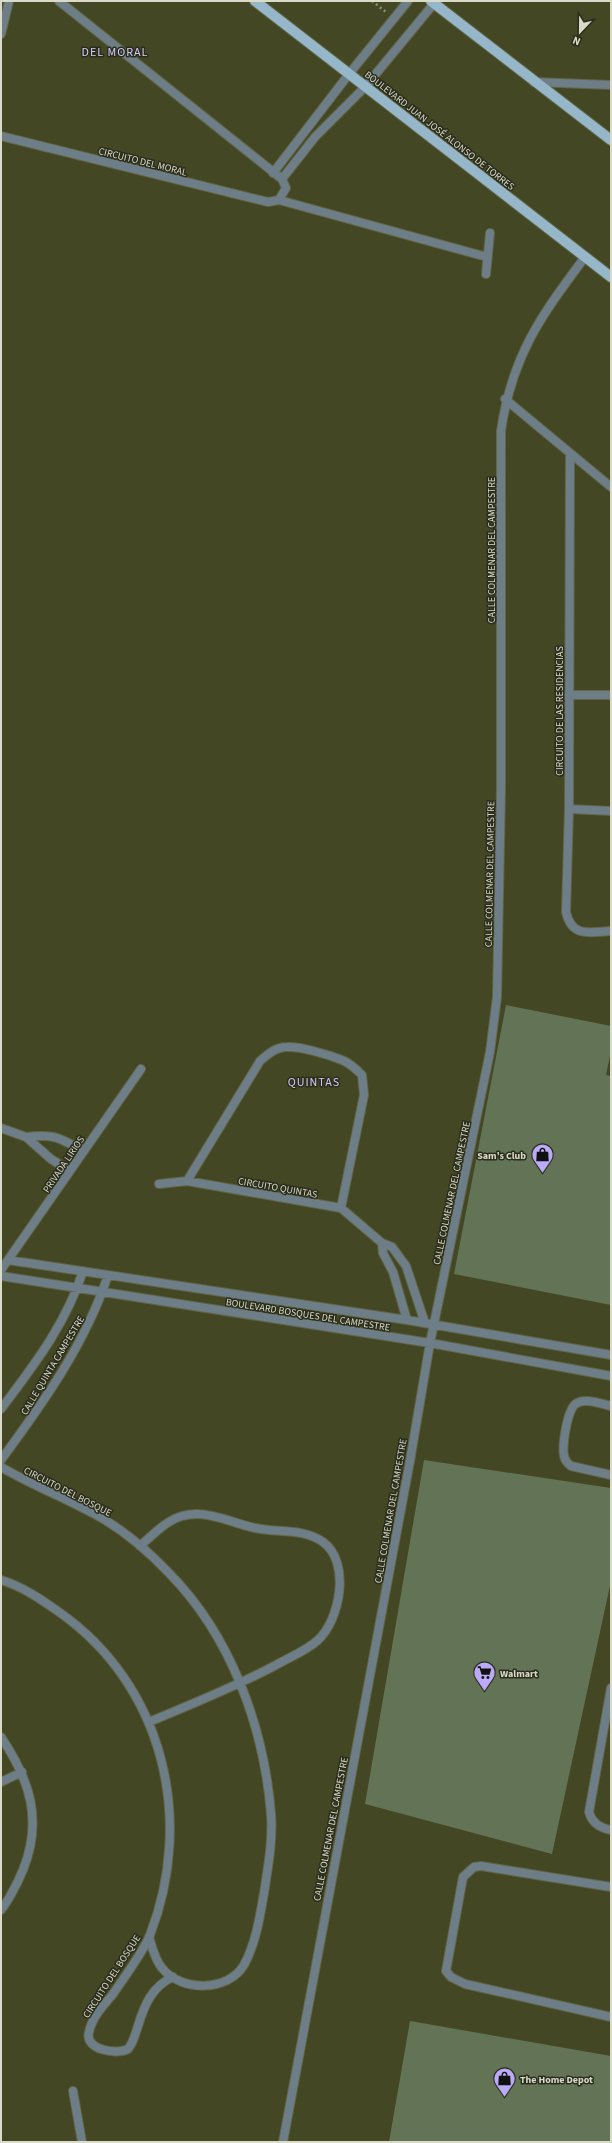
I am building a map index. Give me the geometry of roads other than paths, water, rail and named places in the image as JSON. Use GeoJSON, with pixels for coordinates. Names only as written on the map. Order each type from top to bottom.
{"type":"FeatureCollection","features":[{"type":"Feature","properties":{"kind":"main road","name":"BOULEVARD JUAN JOSÉ ALONSO DE TORRES"},"geometry":{"type":"LineString","coordinates":[[255,1],[611,277]]}},
{"type":"Feature","properties":{"kind":"main road"},"geometry":{"type":"LineString","coordinates":[[433,2],[533,82],[611,140]]}},
{"type":"Feature","properties":{"kind":"street"},"geometry":{"type":"LineString","coordinates":[[1,34],[9,1]]}},
{"type":"Feature","properties":{"kind":"street"},"geometry":{"type":"LineString","coordinates":[[59,1],[282,179],[286,188],[279,200]]}},
{"type":"Feature","properties":{"kind":"street"},"geometry":{"type":"LineString","coordinates":[[273,172],[408,1]]}},
{"type":"Feature","properties":{"kind":"street"},"geometry":{"type":"LineString","coordinates":[[282,179],[315,137],[365,87],[433,2]]}},
{"type":"Feature","properties":{"kind":"street"},"geometry":{"type":"LineString","coordinates":[[533,82],[611,85]]}},
{"type":"Feature","properties":{"kind":"street","name":"CIRCUITO DEL MORAL"},"geometry":{"type":"LineString","coordinates":[[1,136],[268,202],[279,200],[487,257]]}},
{"type":"Feature","properties":{"kind":"street"},"geometry":{"type":"LineString","coordinates":[[486,274],[490,233]]}},
{"type":"Feature","properties":{"kind":"street","name":"CALLE COLMENAR DEL CAMPESTRE"},"geometry":{"type":"LineString","coordinates":[[283,2142],[408,1468],[430,1343],[429,1324],[490,1052],[497,997],[501,789],[501,431],[505,399],[515,368],[533,331],[586,257]]}},
{"type":"Feature","properties":{"kind":"street"},"geometry":{"type":"LineString","coordinates":[[505,399],[611,487]]}},
{"type":"Feature","properties":{"kind":"street","name":"CIRCUITO DE LAS RESIDENCIAS"},"geometry":{"type":"LineString","coordinates":[[570,454],[568,696],[569,809],[566,912],[572,928],[585,932],[611,931]]}},
{"type":"Feature","properties":{"kind":"street"},"geometry":{"type":"LineString","coordinates":[[568,696],[611,696]]}},
{"type":"Feature","properties":{"kind":"street"},"geometry":{"type":"LineString","coordinates":[[569,809],[611,811]]}},
{"type":"Feature","properties":{"kind":"street"},"geometry":{"type":"LineString","coordinates":[[187,1181],[260,1061],[270,1052],[279,1048],[296,1048],[342,1060],[354,1067],[362,1075],[364,1095],[341,1208],[382,1243],[392,1247],[406,1266],[429,1324]]}},
{"type":"Feature","properties":{"kind":"street","name":"PRIVADA LIRIOS"},"geometry":{"type":"LineString","coordinates":[[1,1270],[83,1151],[142,1069]]}},
{"type":"Feature","properties":{"kind":"street"},"geometry":{"type":"LineString","coordinates":[[1,1128],[26,1137],[51,1159],[70,1171]]}},
{"type":"Feature","properties":{"kind":"street"},"geometry":{"type":"LineString","coordinates":[[26,1137],[48,1135],[60,1138],[83,1151]]}},
{"type":"Feature","properties":{"kind":"street","name":"CIRCUITO QUINTAS"},"geometry":{"type":"LineString","coordinates":[[159,1184],[187,1181],[341,1208]]}},
{"type":"Feature","properties":{"kind":"street"},"geometry":{"type":"LineString","coordinates":[[382,1243],[383,1253],[393,1272],[407,1320]]}},
{"type":"Feature","properties":{"kind":"street","name":"BOULEVARD BOSQUES DEL CAMPESTRE"},"geometry":{"type":"LineString","coordinates":[[8,1260],[407,1320],[611,1355]]}},
{"type":"Feature","properties":{"kind":"street"},"geometry":{"type":"LineString","coordinates":[[1,1409],[58,1331],[70,1309],[83,1271]]}},
{"type":"Feature","properties":{"kind":"street","name":"CALLE QUINTA CAMPESTRE"},"geometry":{"type":"LineString","coordinates":[[1,1460],[35,1413],[92,1320],[108,1275]]}},
{"type":"Feature","properties":{"kind":"street","name":"BOULEVARD BOSQUES DEL CAMPESTRE"},"geometry":{"type":"LineString","coordinates":[[1,1276],[430,1343],[611,1376]]}},
{"type":"Feature","properties":{"kind":"street"},"geometry":{"type":"LineString","coordinates":[[611,1406],[590,1401],[576,1403],[568,1415],[564,1454],[566,1462],[571,1466],[611,1475]]}},
{"type":"Feature","properties":{"kind":"street","name":"CIRCUITO DEL BOSQUE"},"geometry":{"type":"LineString","coordinates":[[1,1467],[26,1482],[73,1503],[106,1521],[140,1546],[170,1573],[195,1603],[219,1639],[241,1684],[255,1723],[265,1763],[271,1816],[269,1862],[260,1919],[251,1948],[243,1966],[231,1978],[211,1986],[192,1985],[173,1977],[161,1968],[149,1937]]}},
{"type":"Feature","properties":{"kind":"street"},"geometry":{"type":"LineString","coordinates":[[140,1546],[169,1522],[196,1514],[256,1528],[308,1534],[323,1542],[330,1549],[337,1562],[340,1583],[336,1609],[329,1627],[318,1640],[300,1652],[241,1684],[149,1722]]}},
{"type":"Feature","properties":{"kind":"street","name":"CIRCUITO DEL BOSQUE"},"geometry":{"type":"LineString","coordinates":[[1,1580],[41,1599],[76,1624],[109,1656],[135,1693],[149,1722],[161,1756],[167,1787],[169,1825],[169,1865],[162,1901],[149,1937],[124,1977],[92,2022],[88,2036],[91,2043],[97,2047],[112,2050],[128,2049],[153,1991],[162,1982],[173,1977]]}},
{"type":"Feature","properties":{"kind":"street"},"geometry":{"type":"LineString","coordinates":[[611,1688],[589,1812],[591,1820],[611,1830]]}},
{"type":"Feature","properties":{"kind":"street"},"geometry":{"type":"LineString","coordinates":[[1,1737],[22,1772],[32,1801],[33,1841],[19,1881],[9,1900],[1,1910]]}},
{"type":"Feature","properties":{"kind":"street"},"geometry":{"type":"LineString","coordinates":[[1,1782],[22,1772]]}},
{"type":"Feature","properties":{"kind":"street"},"geometry":{"type":"LineString","coordinates":[[611,1887],[481,1866],[474,1867],[463,1877],[446,1971],[450,1977],[465,1984],[611,2017]]}},
{"type":"Feature","properties":{"kind":"street"},"geometry":{"type":"LineString","coordinates":[[73,2091],[82,2142]]}},
{"type":"Feature","properties":{"kind":"place","name":"Sam's Club"},"geometry":{"type":"Point","coordinates":[542,1174]}},
{"type":"Feature","properties":{"kind":"place","name":"Walmart"},"geometry":{"type":"Point","coordinates":[485,1692]}},
{"type":"Feature","properties":{"kind":"place","name":"The Home Depot"},"geometry":{"type":"Point","coordinates":[504,2098]}},
{"type":"Feature","properties":{"kind":"district","name":"DEL MORAL"},"geometry":{"type":"Point","coordinates":[115,52]}},
{"type":"Feature","properties":{"kind":"district","name":"QUINTAS"},"geometry":{"type":"Point","coordinates":[314,1082]}}]}
